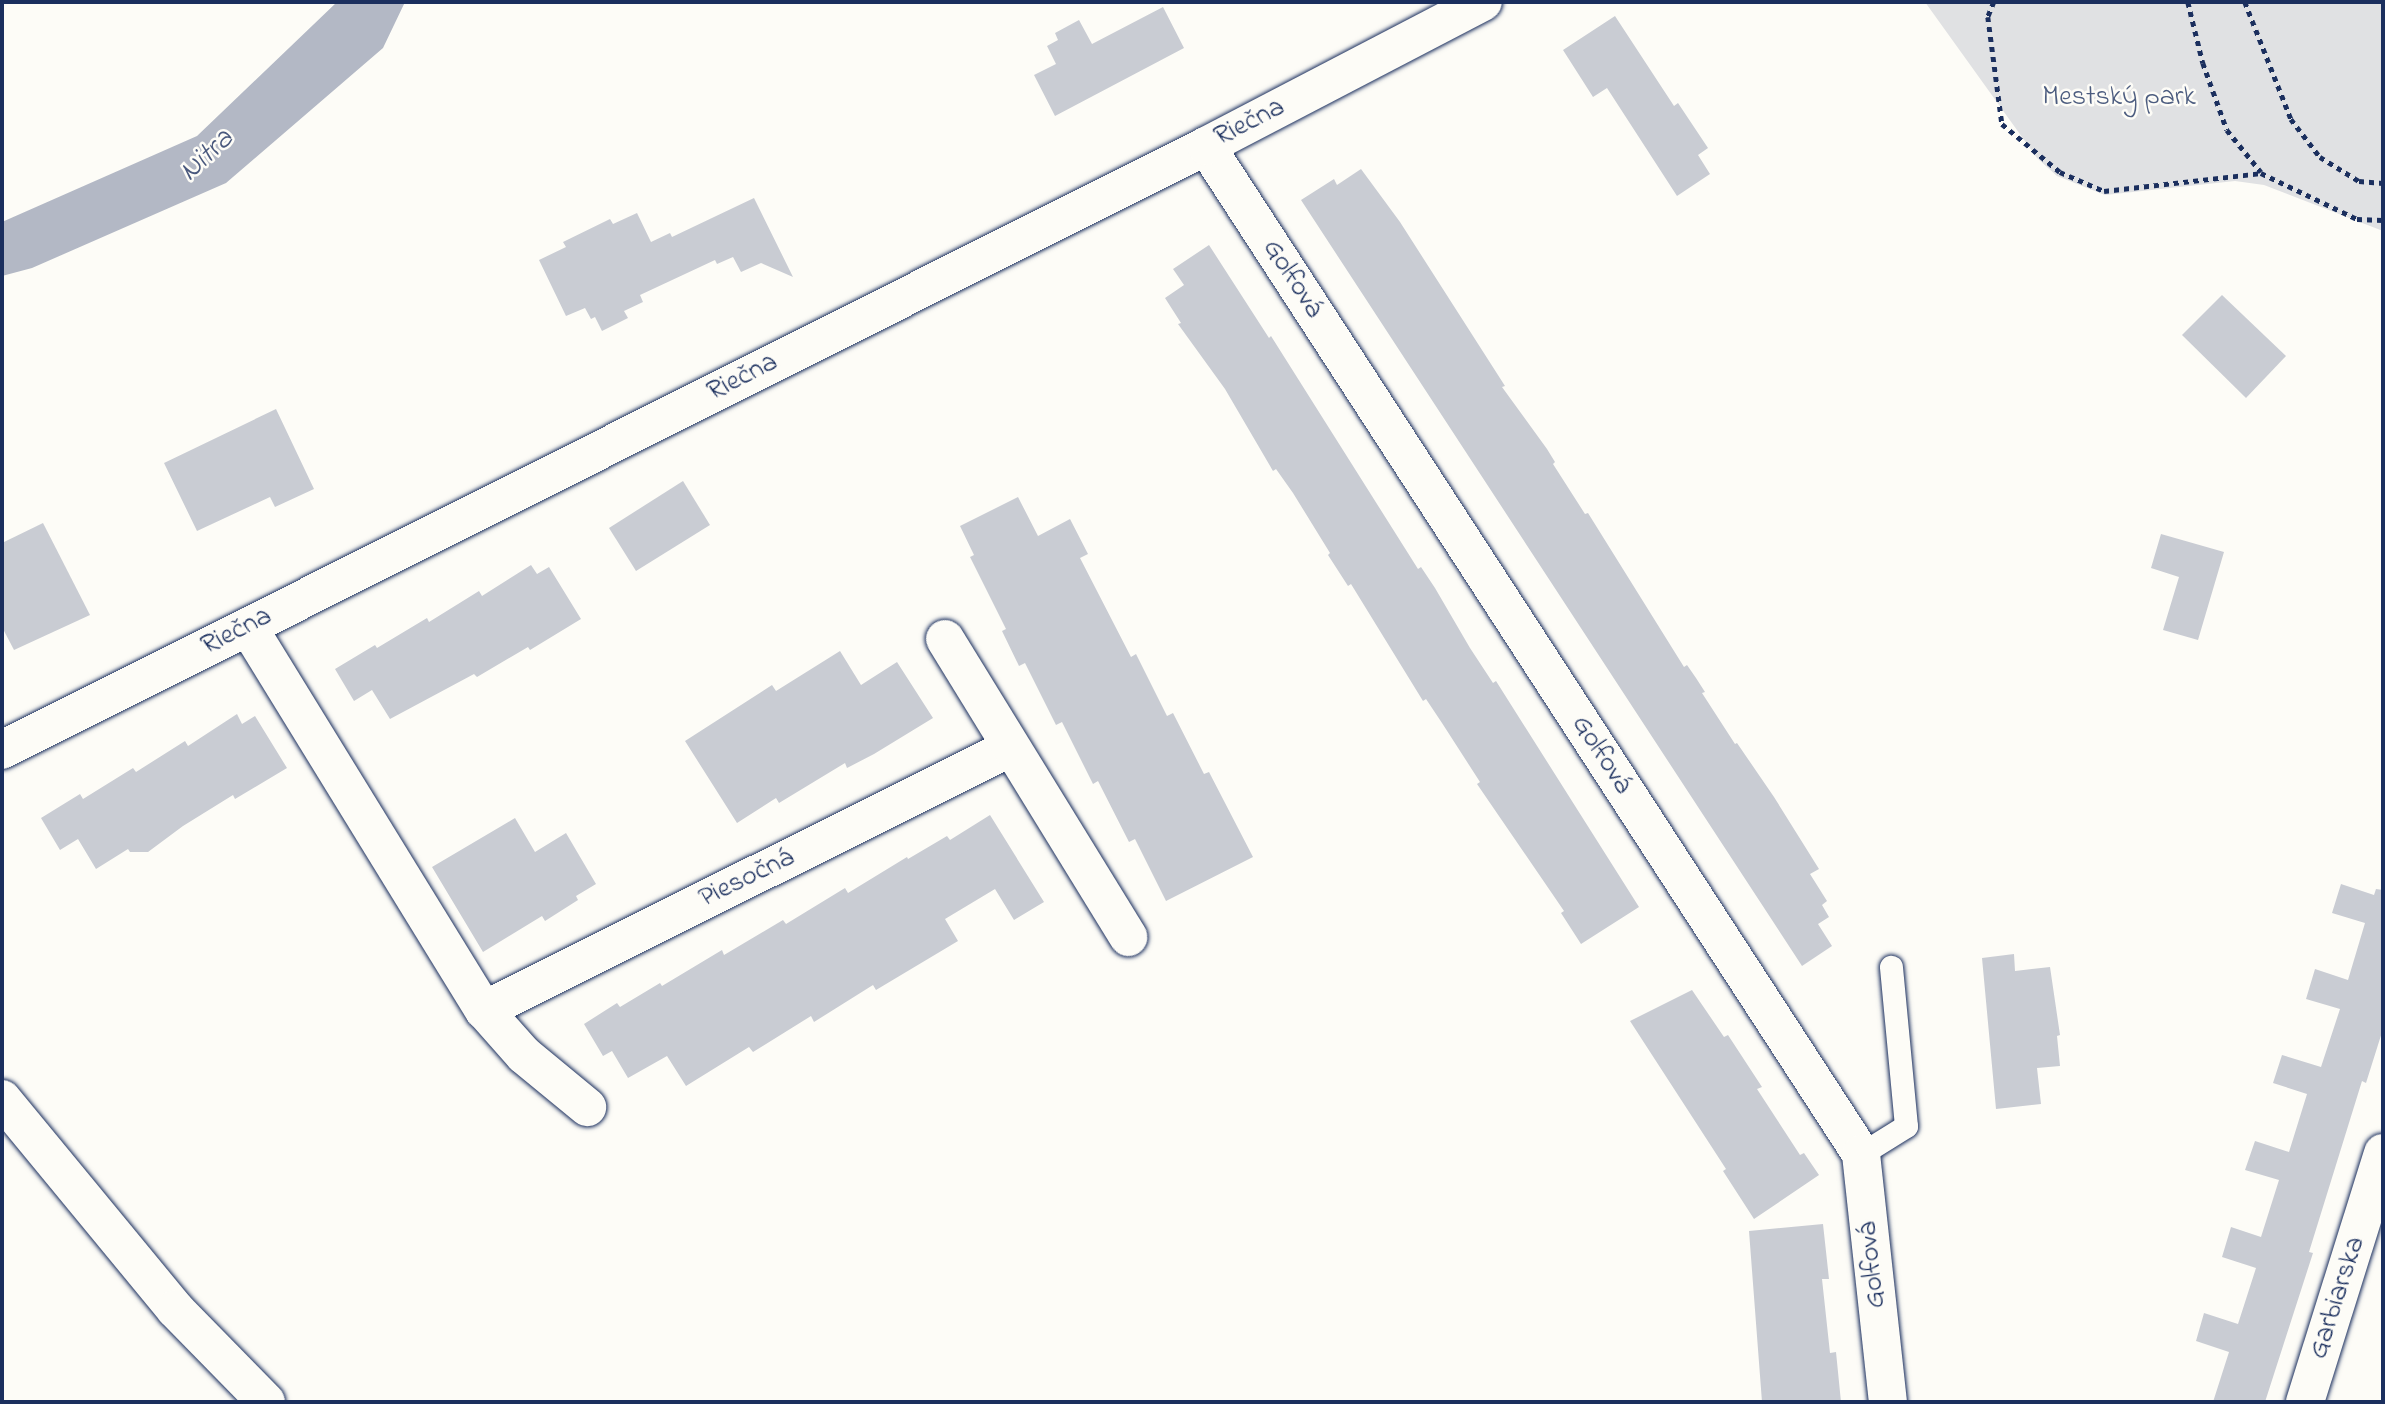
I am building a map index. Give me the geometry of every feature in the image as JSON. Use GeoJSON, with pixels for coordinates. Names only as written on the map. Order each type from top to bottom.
{"type":"FeatureCollection","features":[{"type":"Feature","properties":{"kind":"street","name":"Riečna"},"geometry":{"type":"LineString","coordinates":[[2,751],[1206,146],[1483,2]]}},
{"type":"Feature","properties":{"kind":"street","name":"Golfová"},"geometry":{"type":"LineString","coordinates":[[1206,146],[1861,1154],[1888,1402]]}},
{"type":"Feature","properties":{"kind":"street"},"geometry":{"type":"LineString","coordinates":[[248,627],[484,1010],[524,1055],[587,1107]]}},
{"type":"Feature","properties":{"kind":"street"},"geometry":{"type":"LineString","coordinates":[[945,639],[1128,937]]}},
{"type":"Feature","properties":{"kind":"street","name":"Piesočná"},"geometry":{"type":"LineString","coordinates":[[484,1010],[1010,748]]}},
{"type":"Feature","properties":{"kind":"street"},"geometry":{"type":"LineString","coordinates":[[2,1099],[175,1309],[265,1402]]}},
{"type":"Feature","properties":{"kind":"street","name":"Garbiarska"},"geometry":{"type":"LineString","coordinates":[[2305,1402],[2383,1154]]}},
{"type":"Feature","properties":{"kind":"lane"},"geometry":{"type":"LineString","coordinates":[[1861,1154],[1906,1126],[1891,967]]}},
{"type":"Feature","properties":{"kind":"path"},"geometry":{"type":"LineString","coordinates":[[1994,2],[1988,17],[2002,124],[2060,172],[2104,191],[2261,173]]}},
{"type":"Feature","properties":{"kind":"path"},"geometry":{"type":"LineString","coordinates":[[2188,2],[2203,63],[2227,130],[2261,173],[2357,219],[2383,220]]}},
{"type":"Feature","properties":{"kind":"path"},"geometry":{"type":"LineString","coordinates":[[2245,2],[2291,119],[2320,157],[2359,181],[2383,183]]}},
{"type":"Feature","properties":{"kind":"green space","name":"Mestský park"},"geometry":{"type":"Polygon","coordinates":[[[1925,2],[2383,2],[2383,231],[2264,185],[2235,181],[2105,195],[2057,176],[2037,158],[1925,2]]]}},
{"type":"Feature","properties":{"kind":"water","name":"Nitra"},"geometry":{"type":"Polygon","coordinates":[[[337,2],[405,2],[383,48],[226,183],[32,268],[2,276],[2,222],[197,136],[337,2]]]}},
{"type":"Feature","properties":{"kind":"building"},"geometry":{"type":"Polygon","coordinates":[[[1163,7],[1184,48],[1055,116],[1034,75],[1056,64],[1047,46],[1058,40],[1055,33],[1079,20],[1092,44],[1163,7]]]}},
{"type":"Feature","properties":{"kind":"building"},"geometry":{"type":"Polygon","coordinates":[[[1615,16],[1674,106],[1678,103],[1708,148],[1698,155],[1710,174],[1677,196],[1607,88],[1593,97],[1563,50],[1615,16]]]}},
{"type":"Feature","properties":{"kind":"building"},"geometry":{"type":"Polygon","coordinates":[[[1361,169],[1400,222],[1505,386],[1502,387],[1547,449],[1555,462],[1553,464],[1585,514],[1588,513],[1684,667],[1687,665],[1696,678],[1705,692],[1702,693],[1774,797],[1819,869],[1810,874],[1827,901],[1822,905],[1829,917],[1818,924],[1832,946],[1802,966],[1301,200],[1334,179],[1337,185],[1361,169]]]}},
{"type":"Feature","properties":{"kind":"building"},"geometry":{"type":"Polygon","coordinates":[[[754,198],[793,277],[761,263],[741,272],[733,257],[717,264],[715,260],[640,295],[643,302],[624,311],[628,318],[602,331],[595,317],[591,319],[585,308],[566,316],[539,260],[566,247],[563,242],[610,219],[613,224],[637,213],[651,242],[670,233],[672,237],[754,198]]]}},
{"type":"Feature","properties":{"kind":"building"},"geometry":{"type":"Polygon","coordinates":[[[1209,245],[1269,338],[1271,336],[1418,569],[1421,567],[1435,588],[1493,683],[1496,681],[1639,907],[1581,944],[1561,913],[1564,911],[1477,784],[1480,782],[1442,723],[1426,699],[1423,701],[1351,584],[1348,586],[1328,555],[1330,553],[1293,493],[1276,469],[1273,471],[1225,389],[1178,324],[1181,323],[1165,298],[1184,285],[1173,269],[1209,245]]]}},
{"type":"Feature","properties":{"kind":"building"},"geometry":{"type":"Polygon","coordinates":[[[2222,295],[2286,356],[2246,398],[2182,335],[2222,295]]]}},
{"type":"Feature","properties":{"kind":"building"},"geometry":{"type":"Polygon","coordinates":[[[276,409],[314,489],[275,507],[270,497],[197,531],[164,463],[276,409]]]}},
{"type":"Feature","properties":{"kind":"building"},"geometry":{"type":"Polygon","coordinates":[[[683,481],[710,525],[636,571],[609,528],[683,481]]]}},
{"type":"Feature","properties":{"kind":"building"},"geometry":{"type":"Polygon","coordinates":[[[1018,497],[1038,536],[1070,519],[1088,554],[1080,558],[1131,657],[1136,654],[1167,716],[1173,713],[1204,774],[1209,772],[1253,857],[1166,901],[1135,839],[1129,842],[1098,781],[1093,784],[1062,722],[1056,725],[1025,663],[1019,666],[1002,631],[1006,629],[970,557],[974,555],[960,526],[1018,497]]]}},
{"type":"Feature","properties":{"kind":"building"},"geometry":{"type":"Polygon","coordinates":[[[43,523],[90,615],[14,650],[2,627],[2,543],[43,523]]]}},
{"type":"Feature","properties":{"kind":"building"},"geometry":{"type":"Polygon","coordinates":[[[2161,534],[2224,552],[2198,640],[2163,630],[2179,577],[2151,568],[2161,534]]]}},
{"type":"Feature","properties":{"kind":"building"},"geometry":{"type":"Polygon","coordinates":[[[531,565],[537,574],[549,567],[581,619],[530,650],[528,647],[477,677],[474,674],[390,719],[372,690],[354,701],[335,669],[427,618],[429,622],[479,591],[482,596],[531,565]]]}},
{"type":"Feature","properties":{"kind":"building"},"geometry":{"type":"Polygon","coordinates":[[[840,651],[861,685],[897,662],[933,718],[874,754],[847,768],[845,763],[779,803],[776,798],[737,823],[685,741],[772,685],[776,691],[840,651]]]}},
{"type":"Feature","properties":{"kind":"building"},"geometry":{"type":"Polygon","coordinates":[[[237,714],[242,724],[255,716],[287,768],[235,799],[233,795],[183,826],[148,852],[130,852],[128,849],[96,869],[78,839],[60,850],[41,818],[80,794],[83,799],[133,768],[136,772],[185,741],[188,746],[237,714]]]}},
{"type":"Feature","properties":{"kind":"building"},"geometry":{"type":"Polygon","coordinates":[[[990,815],[1044,902],[1014,920],[995,889],[945,919],[958,941],[876,990],[873,985],[814,1022],[811,1016],[753,1052],[749,1047],[686,1086],[667,1056],[628,1078],[612,1051],[603,1056],[584,1024],[617,1003],[620,1007],[660,983],[662,986],[722,950],[724,955],[783,920],[786,924],[845,888],[848,893],[907,857],[908,859],[947,836],[950,840],[990,815]]]}},
{"type":"Feature","properties":{"kind":"building"},"geometry":{"type":"Polygon","coordinates":[[[515,818],[535,852],[566,833],[596,884],[576,896],[578,900],[545,921],[542,916],[483,952],[432,867],[515,818]]]}},
{"type":"Feature","properties":{"kind":"building"},"geometry":{"type":"Polygon","coordinates":[[[2341,884],[2374,895],[2376,889],[2383,890],[2383,1029],[2366,1083],[2362,1081],[2309,1252],[2313,1253],[2265,1402],[2213,1402],[2229,1352],[2196,1341],[2204,1313],[2238,1324],[2256,1268],[2222,1257],[2231,1227],[2261,1237],[2279,1180],[2245,1170],[2255,1141],[2289,1152],[2307,1094],[2273,1083],[2282,1055],[2321,1067],[2340,1009],[2306,999],[2315,969],[2348,980],[2365,923],[2332,913],[2341,884]]]}},
{"type":"Feature","properties":{"kind":"building"},"geometry":{"type":"Polygon","coordinates":[[[2014,954],[2015,971],[2050,967],[2060,1035],[2057,1036],[2060,1066],[2037,1068],[2041,1104],[1996,1109],[1982,958],[2014,954]]]}},
{"type":"Feature","properties":{"kind":"building"},"geometry":{"type":"Polygon","coordinates":[[[1692,990],[1724,1037],[1728,1035],[1762,1087],[1757,1089],[1800,1155],[1804,1153],[1819,1175],[1754,1219],[1723,1171],[1726,1169],[1630,1021],[1692,990]]]}},
{"type":"Feature","properties":{"kind":"building"},"geometry":{"type":"Polygon","coordinates":[[[1823,1224],[1829,1279],[1822,1279],[1830,1353],[1836,1352],[1841,1402],[1762,1402],[1749,1231],[1823,1224]]]}}]}
